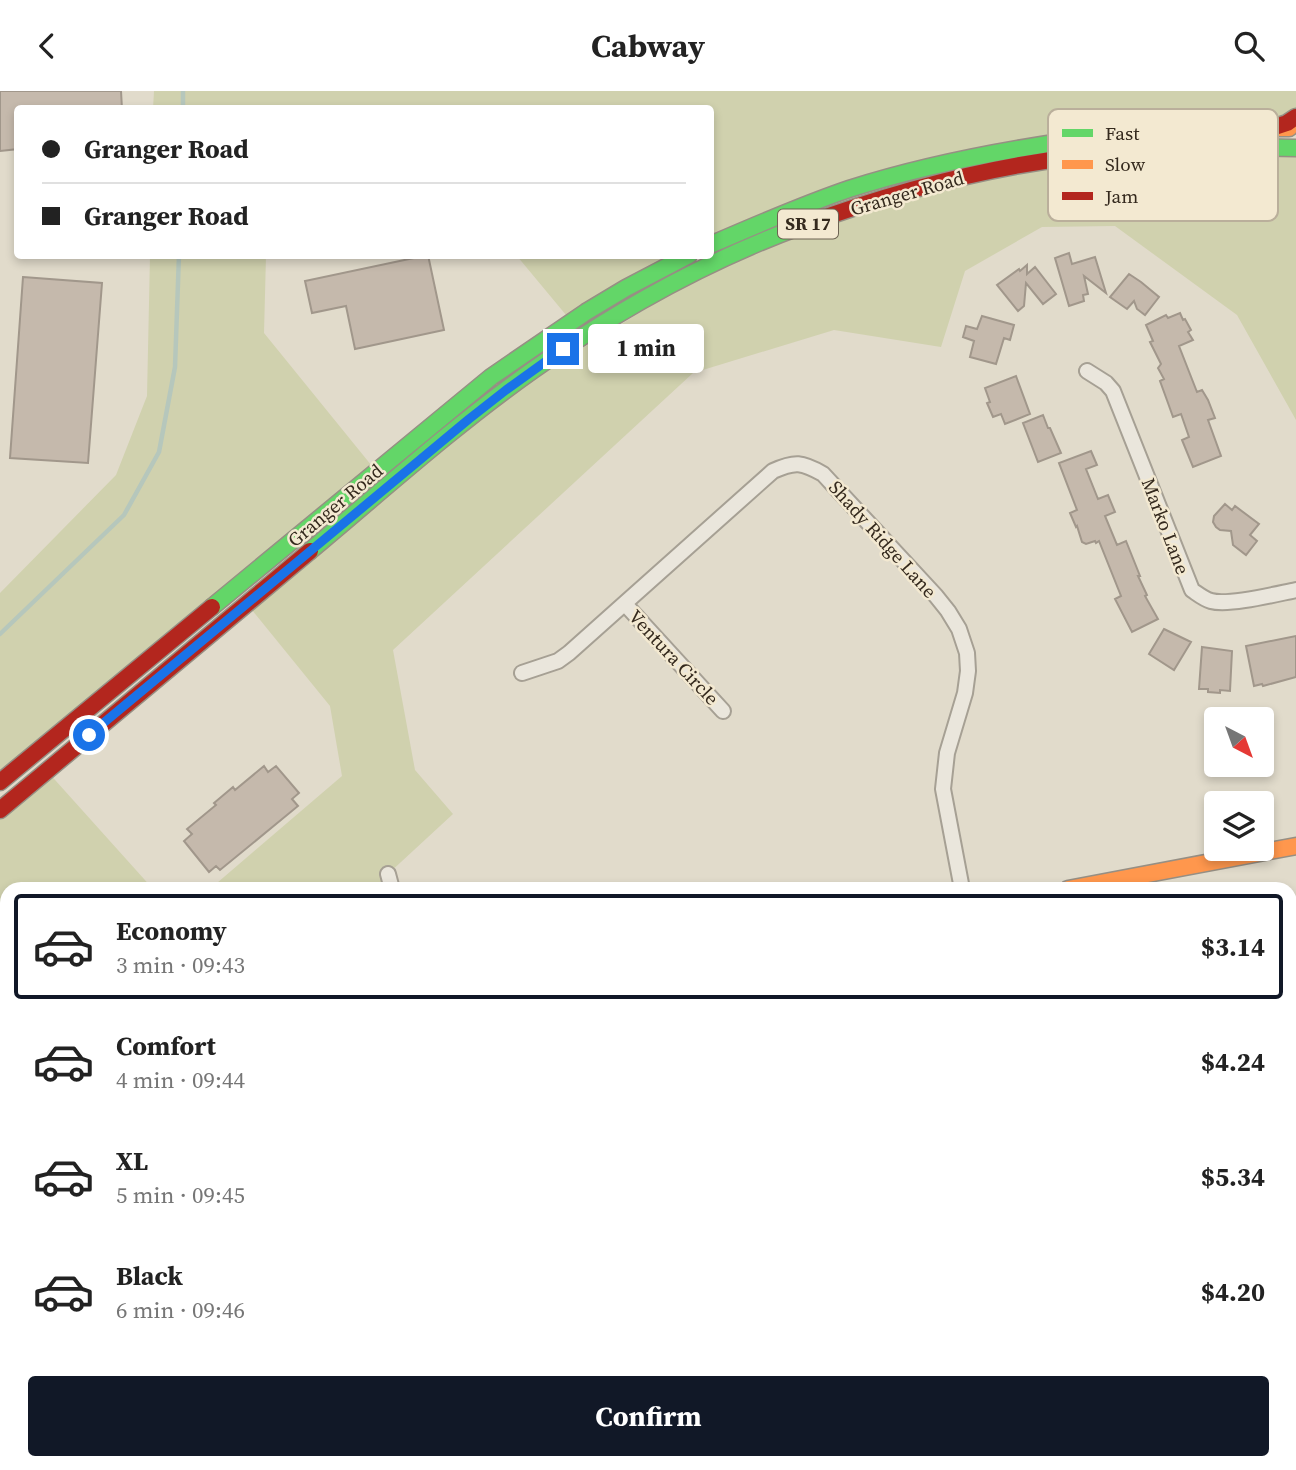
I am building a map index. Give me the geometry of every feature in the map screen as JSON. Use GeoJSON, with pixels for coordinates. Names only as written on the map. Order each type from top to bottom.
{"type":"FeatureCollection","features":[{"type":"Feature","properties":{"kind":"main road"},"geometry":{"type":"LineString","coordinates":[[1278,126],[1296,117]]}},
{"type":"Feature","properties":{"kind":"main road","name":"Granger Road"},"geometry":{"type":"LineString","coordinates":[[1278,128],[1296,128]]}},
{"type":"Feature","properties":{"kind":"main road","name":"Granger Road"},"geometry":{"type":"LineString","coordinates":[[714,243],[789,211],[853,188],[925,167],[1048,141]]}},
{"type":"Feature","properties":{"kind":"main road","name":"Granger Road"},"geometry":{"type":"LineString","coordinates":[[1278,148],[1296,148]]}},
{"type":"Feature","properties":{"kind":"main road","name":"Granger Road"},"geometry":{"type":"LineString","coordinates":[[0,810],[389,485],[506,390],[583,336],[678,281],[785,232],[933,184],[1048,160]]}},
{"type":"Feature","properties":{"kind":"main road","name":"Granger Road"},"geometry":{"type":"LineString","coordinates":[[0,782],[473,391],[571,321],[681,259]]}},
{"type":"Feature","properties":{"kind":"main road"},"geometry":{"type":"LineString","coordinates":[[376,471],[389,485]]}},
{"type":"Feature","properties":{"kind":"main road"},"geometry":{"type":"LineString","coordinates":[[1105,882],[1296,846]]}},
{"type":"Feature","properties":{"kind":"street","name":"Marko Lane"},"geometry":{"type":"LineString","coordinates":[[1087,371],[1113,391],[1192,590],[1200,597],[1224,603],[1296,590]]}},
{"type":"Feature","properties":{"kind":"street","name":"Shady Ridge Lane"},"geometry":{"type":"LineString","coordinates":[[522,673],[558,661],[569,653],[773,471],[799,463],[811,467],[823,474],[948,611],[959,629],[967,653],[968,671],[965,693],[947,753],[943,789],[961,882]]}},
{"type":"Feature","properties":{"kind":"street","name":"Ventura Circle"},"geometry":{"type":"LineString","coordinates":[[625,604],[723,711]]}},
{"type":"Feature","properties":{"kind":"street"},"geometry":{"type":"LineString","coordinates":[[388,874],[390,882]]}},
{"type":"Feature","properties":{"kind":"green space"},"geometry":{"type":"Polygon","coordinates":[[[154,91],[1296,91],[1296,117],[1278,119],[1278,109],[1048,109],[1048,164],[714,244],[714,105],[153,105],[154,91]]]}},
{"type":"Feature","properties":{"kind":"green space"},"geometry":{"type":"Polygon","coordinates":[[[1296,148],[1296,420],[1237,315],[1115,226],[1042,227],[965,271],[941,347],[834,330],[693,373],[393,650],[415,770],[453,814],[388,874],[390,882],[218,882],[342,776],[330,706],[247,604],[469,419],[732,255],[991,171],[1048,167],[1048,221],[1278,221],[1278,149],[1296,148]]]}},
{"type":"Feature","properties":{"kind":"green space"},"geometry":{"type":"Polygon","coordinates":[[[150,259],[266,259],[264,333],[376,471],[0,782],[0,593],[116,475],[147,396],[150,259]]]}},
{"type":"Feature","properties":{"kind":"green space"},"geometry":{"type":"Polygon","coordinates":[[[519,259],[684,259],[571,321],[519,259]]]}},
{"type":"Feature","properties":{"kind":"green space"},"geometry":{"type":"Polygon","coordinates":[[[47,771],[147,882],[0,882],[0,810],[47,771]]]}},
{"type":"Feature","properties":{"kind":"building"},"geometry":{"type":"Polygon","coordinates":[[[0,91],[121,91],[122,105],[14,105],[14,149],[0,151],[0,91]]]}},
{"type":"Feature","properties":{"kind":"building"},"geometry":{"type":"Polygon","coordinates":[[[1069,253],[1072,264],[1095,257],[1106,293],[1084,276],[1088,294],[1083,295],[1084,301],[1069,306],[1055,258],[1069,253]]]}},
{"type":"Feature","properties":{"kind":"building"},"geometry":{"type":"Polygon","coordinates":[[[409,259],[429,259],[444,330],[355,349],[346,306],[312,313],[305,281],[409,259]]]}},
{"type":"Feature","properties":{"kind":"building"},"geometry":{"type":"Polygon","coordinates":[[[1027,265],[1027,274],[1035,267],[1056,294],[1043,304],[1026,283],[1024,306],[1018,311],[997,285],[1027,265]]]}},
{"type":"Feature","properties":{"kind":"building"},"geometry":{"type":"Polygon","coordinates":[[[1129,274],[1159,297],[1145,315],[1137,309],[1134,301],[1127,309],[1110,297],[1129,274]]]}},
{"type":"Feature","properties":{"kind":"building"},"geometry":{"type":"Polygon","coordinates":[[[23,277],[102,283],[88,463],[10,458],[23,277]]]}},
{"type":"Feature","properties":{"kind":"building"},"geometry":{"type":"Polygon","coordinates":[[[1180,313],[1191,330],[1188,332],[1193,340],[1179,346],[1197,392],[1202,390],[1215,418],[1208,420],[1221,456],[1193,467],[1182,440],[1189,437],[1181,414],[1173,417],[1160,381],[1164,379],[1158,368],[1161,364],[1150,342],[1153,341],[1146,325],[1166,315],[1168,318],[1180,313]]]}},
{"type":"Feature","properties":{"kind":"building"},"geometry":{"type":"Polygon","coordinates":[[[982,316],[1014,325],[1010,340],[1004,338],[996,364],[970,357],[974,341],[963,337],[966,326],[977,329],[982,316]]]}},
{"type":"Feature","properties":{"kind":"building"},"geometry":{"type":"Polygon","coordinates":[[[1016,376],[1030,414],[1005,424],[1001,414],[993,417],[985,388],[1016,376]]]}},
{"type":"Feature","properties":{"kind":"building"},"geometry":{"type":"Polygon","coordinates":[[[1043,415],[1061,453],[1038,462],[1023,423],[1043,415]]]}},
{"type":"Feature","properties":{"kind":"building"},"geometry":{"type":"Polygon","coordinates":[[[1091,451],[1097,465],[1086,469],[1098,499],[1108,495],[1115,512],[1105,516],[1117,545],[1126,541],[1147,595],[1145,596],[1158,619],[1132,632],[1115,599],[1121,596],[1099,541],[1086,544],[1082,542],[1070,513],[1077,510],[1059,463],[1091,451]]]}},
{"type":"Feature","properties":{"kind":"building"},"geometry":{"type":"Polygon","coordinates":[[[1225,504],[1232,510],[1235,506],[1259,524],[1250,535],[1257,541],[1246,555],[1233,545],[1231,531],[1220,530],[1213,522],[1214,516],[1225,504]]]}},
{"type":"Feature","properties":{"kind":"building"},"geometry":{"type":"Polygon","coordinates":[[[1164,629],[1191,642],[1174,670],[1149,654],[1164,629]]]}},
{"type":"Feature","properties":{"kind":"building"},"geometry":{"type":"Polygon","coordinates":[[[1296,636],[1296,677],[1254,686],[1246,646],[1296,636]]]}},
{"type":"Feature","properties":{"kind":"building"},"geometry":{"type":"Polygon","coordinates":[[[1202,647],[1232,651],[1230,691],[1220,690],[1220,693],[1199,689],[1202,647]]]}},
{"type":"Feature","properties":{"kind":"building"},"geometry":{"type":"Polygon","coordinates":[[[264,766],[268,772],[276,766],[299,793],[292,799],[298,806],[220,870],[216,866],[209,872],[184,841],[192,834],[187,829],[233,787],[235,790],[264,766]]]}},
{"type":"Feature","properties":{"kind":"waterway"},"geometry":{"type":"LineString","coordinates":[[183,91],[183,105]]}},
{"type":"Feature","properties":{"kind":"waterway"},"geometry":{"type":"LineString","coordinates":[[0,634],[124,515],[159,452],[175,367],[179,259]]}},
{"type":"Feature","properties":{"kind":"traffic: fast"},"geometry":{"type":"LineString","coordinates":[[714,243],[814,202],[884,178],[992,153],[1048,144]]}},
{"type":"Feature","properties":{"kind":"traffic: fast"},"geometry":{"type":"LineString","coordinates":[[1278,148],[1296,148]]}},
{"type":"Feature","properties":{"kind":"traffic: fast"},"geometry":{"type":"LineString","coordinates":[[310,551],[476,413],[565,348],[664,288],[733,254],[804,225]]}},
{"type":"Feature","properties":{"kind":"traffic: fast"},"geometry":{"type":"LineString","coordinates":[[212,607],[491,377],[586,312],[681,259]]}},
{"type":"Feature","properties":{"kind":"traffic: slow"},"geometry":{"type":"LineString","coordinates":[[1278,128],[1289,128]]}},
{"type":"Feature","properties":{"kind":"traffic: slow"},"geometry":{"type":"LineString","coordinates":[[1105,882],[1296,846]]}},
{"type":"Feature","properties":{"kind":"traffic: jam"},"geometry":{"type":"LineString","coordinates":[[1278,126],[1296,117]]}},
{"type":"Feature","properties":{"kind":"traffic: jam"},"geometry":{"type":"LineString","coordinates":[[804,225],[940,182],[1048,161]]}},
{"type":"Feature","properties":{"kind":"traffic: jam"},"geometry":{"type":"LineString","coordinates":[[0,810],[310,551]]}},
{"type":"Feature","properties":{"kind":"traffic: jam"},"geometry":{"type":"LineString","coordinates":[[0,782],[212,607]]}},
{"type":"Feature","properties":{"kind":"route"},"geometry":{"type":"LineString","coordinates":[[89,735],[469,419],[563,349]]}}]}
